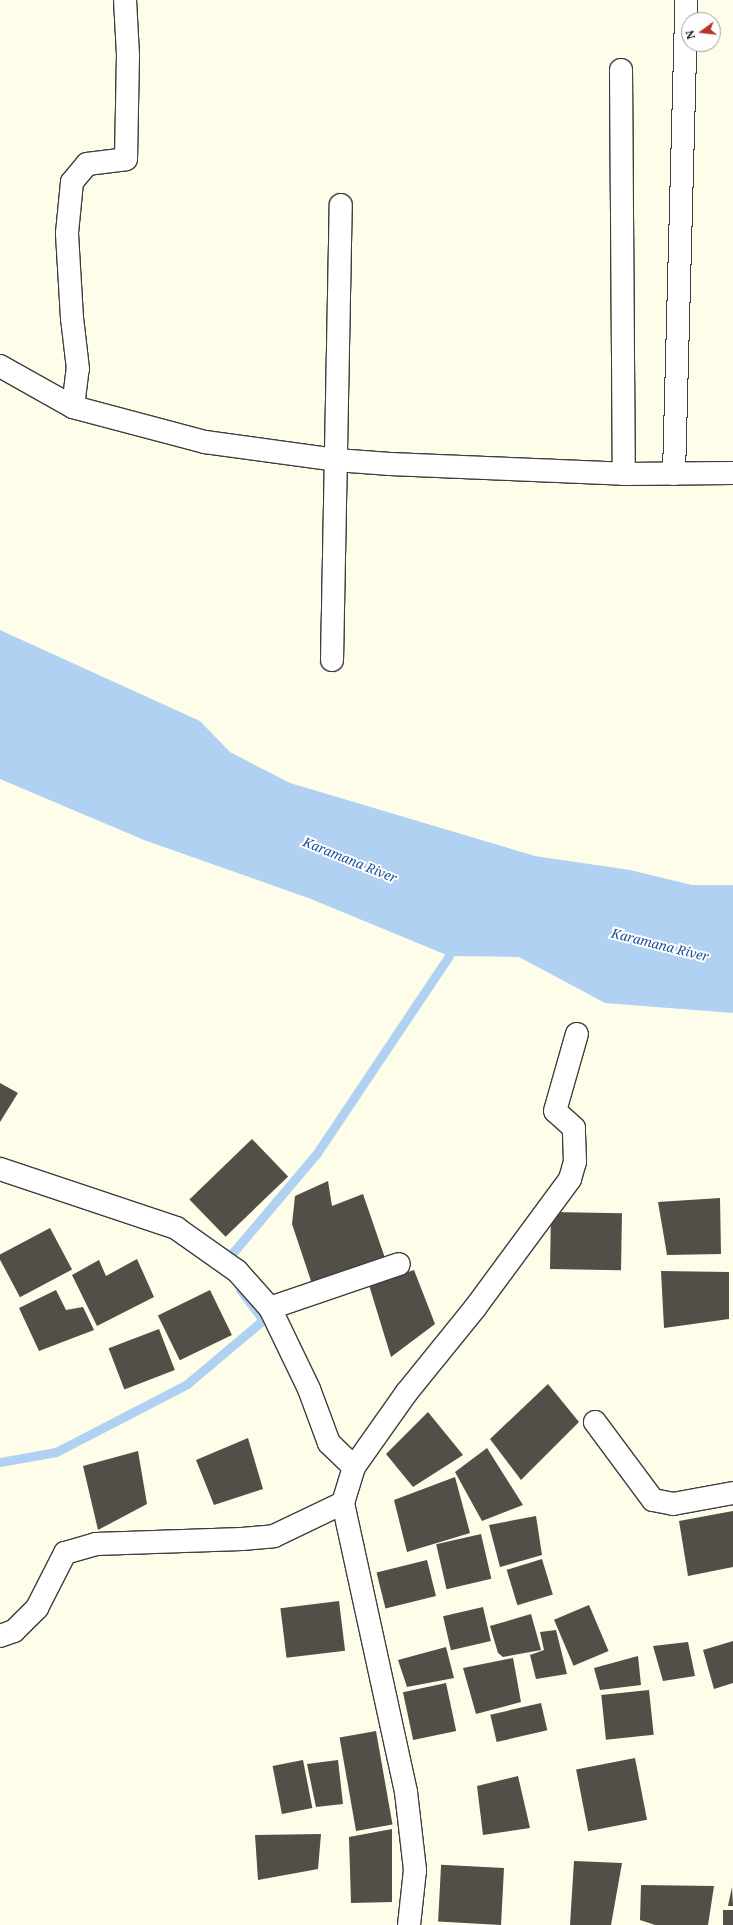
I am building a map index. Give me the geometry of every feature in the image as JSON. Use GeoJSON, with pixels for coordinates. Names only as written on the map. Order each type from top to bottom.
{"type":"FeatureCollection","features":[{"type":"Feature","properties":{"kind":"street"},"geometry":{"type":"LineString","coordinates":[[74,407],[78,368],[72,318],[67,234],[72,182],[87,164],[126,159],[128,55],[125,0]]}},
{"type":"Feature","properties":{"kind":"street"},"geometry":{"type":"LineString","coordinates":[[674,474],[686,0]]}},
{"type":"Feature","properties":{"kind":"street"},"geometry":{"type":"LineString","coordinates":[[621,70],[624,474]]}},
{"type":"Feature","properties":{"kind":"street"},"geometry":{"type":"LineString","coordinates":[[332,660],[341,205]]}},
{"type":"Feature","properties":{"kind":"street"},"geometry":{"type":"LineString","coordinates":[[0,366],[74,407],[205,442],[336,460],[531,472],[624,474],[733,473]]}},
{"type":"Feature","properties":{"kind":"street"},"geometry":{"type":"LineString","coordinates":[[409,1925],[415,1870],[406,1792],[343,1503],[354,1467],[407,1392],[475,1308],[570,1179],[574,1162],[574,1128],[555,1111],[577,1034]]}},
{"type":"Feature","properties":{"kind":"street"},"geometry":{"type":"LineString","coordinates":[[0,1169],[176,1228],[237,1271],[270,1308],[309,1389],[330,1443],[354,1467]]}},
{"type":"Feature","properties":{"kind":"street"},"geometry":{"type":"LineString","coordinates":[[270,1308],[399,1264]]}},
{"type":"Feature","properties":{"kind":"street"},"geometry":{"type":"LineString","coordinates":[[595,1422],[653,1500],[673,1504],[733,1493]]}},
{"type":"Feature","properties":{"kind":"street"},"geometry":{"type":"LineString","coordinates":[[0,1636],[14,1631],[36,1608],[65,1553],[96,1544],[242,1539],[274,1536],[343,1503]]}},
{"type":"Feature","properties":{"kind":"water","name":"Karamana River"},"geometry":{"type":"Polygon","coordinates":[[[0,630],[200,721],[230,752],[290,783],[535,856],[630,870],[692,885],[733,885],[733,1013],[605,1003],[519,957],[449,956],[311,899],[144,840],[0,779],[0,630]]]}},
{"type":"Feature","properties":{"kind":"building"},"geometry":{"type":"Polygon","coordinates":[[[0,1083],[18,1093],[0,1122],[0,1083]]]}},
{"type":"Feature","properties":{"kind":"building"},"geometry":{"type":"Polygon","coordinates":[[[252,1139],[288,1176],[226,1237],[189,1199],[252,1139]]]}},
{"type":"Feature","properties":{"kind":"building"},"geometry":{"type":"Polygon","coordinates":[[[328,1181],[332,1206],[363,1194],[385,1258],[312,1284],[292,1224],[295,1196],[328,1181]]]}},
{"type":"Feature","properties":{"kind":"building"},"geometry":{"type":"Polygon","coordinates":[[[720,1198],[721,1254],[667,1255],[658,1202],[720,1198]]]}},
{"type":"Feature","properties":{"kind":"building"},"geometry":{"type":"Polygon","coordinates":[[[551,1212],[622,1213],[621,1270],[550,1269],[551,1212]]]}},
{"type":"Feature","properties":{"kind":"building"},"geometry":{"type":"Polygon","coordinates":[[[50,1228],[72,1269],[20,1297],[0,1260],[0,1255],[50,1228]]]}},
{"type":"Feature","properties":{"kind":"building"},"geometry":{"type":"Polygon","coordinates":[[[137,1259],[154,1297],[97,1326],[72,1275],[99,1260],[106,1276],[137,1259]]]}},
{"type":"Feature","properties":{"kind":"building"},"geometry":{"type":"Polygon","coordinates":[[[414,1270],[435,1324],[391,1357],[369,1285],[414,1270]]]}},
{"type":"Feature","properties":{"kind":"building"},"geometry":{"type":"Polygon","coordinates":[[[661,1271],[729,1272],[729,1319],[664,1328],[661,1271]]]}},
{"type":"Feature","properties":{"kind":"building"},"geometry":{"type":"Polygon","coordinates":[[[56,1290],[66,1310],[83,1307],[94,1330],[39,1351],[19,1308],[56,1290]]]}},
{"type":"Feature","properties":{"kind":"building"},"geometry":{"type":"Polygon","coordinates":[[[210,1290],[232,1335],[180,1360],[158,1315],[210,1290]]]}},
{"type":"Feature","properties":{"kind":"building"},"geometry":{"type":"Polygon","coordinates":[[[159,1329],[175,1370],[124,1389],[109,1348],[159,1329]]]}},
{"type":"Feature","properties":{"kind":"building"},"geometry":{"type":"Polygon","coordinates":[[[548,1384],[579,1422],[521,1480],[490,1439],[548,1384]]]}},
{"type":"Feature","properties":{"kind":"building"},"geometry":{"type":"Polygon","coordinates":[[[428,1412],[463,1455],[413,1487],[386,1454],[428,1412]]]}},
{"type":"Feature","properties":{"kind":"building"},"geometry":{"type":"Polygon","coordinates":[[[248,1438],[263,1489],[214,1505],[196,1460],[248,1438]]]}},
{"type":"Feature","properties":{"kind":"building"},"geometry":{"type":"Polygon","coordinates":[[[487,1448],[523,1505],[482,1521],[455,1472],[487,1448]]]}},
{"type":"Feature","properties":{"kind":"building"},"geometry":{"type":"Polygon","coordinates":[[[138,1451],[147,1504],[98,1530],[83,1466],[138,1451]]]}},
{"type":"Feature","properties":{"kind":"building"},"geometry":{"type":"Polygon","coordinates":[[[455,1477],[470,1533],[407,1552],[394,1500],[455,1477]]]}},
{"type":"Feature","properties":{"kind":"building"},"geometry":{"type":"Polygon","coordinates":[[[733,1511],[733,1567],[688,1576],[679,1521],[733,1511]]]}},
{"type":"Feature","properties":{"kind":"building"},"geometry":{"type":"Polygon","coordinates":[[[536,1516],[542,1555],[500,1567],[489,1525],[536,1516]]]}},
{"type":"Feature","properties":{"kind":"building"},"geometry":{"type":"Polygon","coordinates":[[[481,1534],[491,1579],[447,1589],[436,1544],[481,1534]]]}},
{"type":"Feature","properties":{"kind":"building"},"geometry":{"type":"Polygon","coordinates":[[[542,1559],[553,1594],[517,1605],[507,1570],[542,1559]]]}},
{"type":"Feature","properties":{"kind":"building"},"geometry":{"type":"Polygon","coordinates":[[[427,1560],[436,1596],[385,1608],[377,1573],[427,1560]]]}},
{"type":"Feature","properties":{"kind":"building"},"geometry":{"type":"Polygon","coordinates":[[[339,1601],[345,1651],[287,1658],[280,1608],[339,1601]]]}},
{"type":"Feature","properties":{"kind":"building"},"geometry":{"type":"Polygon","coordinates":[[[589,1605],[609,1651],[574,1666],[554,1620],[589,1605]]]}},
{"type":"Feature","properties":{"kind":"building"},"geometry":{"type":"Polygon","coordinates":[[[483,1607],[491,1641],[451,1650],[443,1616],[483,1607]]]}},
{"type":"Feature","properties":{"kind":"building"},"geometry":{"type":"Polygon","coordinates":[[[531,1614],[541,1650],[503,1657],[498,1653],[490,1626],[531,1614]]]}},
{"type":"Feature","properties":{"kind":"building"},"geometry":{"type":"Polygon","coordinates":[[[556,1630],[567,1674],[536,1679],[530,1655],[544,1650],[540,1632],[556,1630]]]}},
{"type":"Feature","properties":{"kind":"building"},"geometry":{"type":"Polygon","coordinates":[[[733,1641],[733,1683],[714,1689],[703,1650],[733,1641]]]}},
{"type":"Feature","properties":{"kind":"building"},"geometry":{"type":"Polygon","coordinates":[[[688,1642],[695,1676],[663,1681],[653,1646],[688,1642]]]}},
{"type":"Feature","properties":{"kind":"building"},"geometry":{"type":"Polygon","coordinates":[[[446,1647],[454,1678],[407,1687],[398,1660],[446,1647]]]}},
{"type":"Feature","properties":{"kind":"building"},"geometry":{"type":"Polygon","coordinates":[[[638,1656],[641,1685],[600,1690],[594,1668],[638,1656]]]}},
{"type":"Feature","properties":{"kind":"building"},"geometry":{"type":"Polygon","coordinates":[[[513,1658],[521,1702],[476,1714],[463,1668],[513,1658]]]}},
{"type":"Feature","properties":{"kind":"building"},"geometry":{"type":"Polygon","coordinates":[[[446,1683],[456,1731],[413,1740],[403,1692],[446,1683]]]}},
{"type":"Feature","properties":{"kind":"building"},"geometry":{"type":"Polygon","coordinates":[[[649,1690],[654,1735],[606,1740],[601,1695],[649,1690]]]}},
{"type":"Feature","properties":{"kind":"building"},"geometry":{"type":"Polygon","coordinates":[[[541,1703],[547,1730],[497,1742],[490,1715],[541,1703]]]}},
{"type":"Feature","properties":{"kind":"building"},"geometry":{"type":"Polygon","coordinates":[[[376,1731],[392,1825],[356,1831],[340,1737],[376,1731]]]}},
{"type":"Feature","properties":{"kind":"building"},"geometry":{"type":"Polygon","coordinates":[[[635,1758],[647,1820],[588,1831],[576,1769],[635,1758]]]}},
{"type":"Feature","properties":{"kind":"building"},"geometry":{"type":"Polygon","coordinates":[[[303,1760],[312,1808],[282,1814],[273,1766],[303,1760]]]}},
{"type":"Feature","properties":{"kind":"building"},"geometry":{"type":"Polygon","coordinates":[[[338,1760],[343,1804],[316,1807],[307,1764],[338,1760]]]}},
{"type":"Feature","properties":{"kind":"building"},"geometry":{"type":"Polygon","coordinates":[[[518,1776],[530,1828],[483,1835],[477,1786],[518,1776]]]}},
{"type":"Feature","properties":{"kind":"building"},"geometry":{"type":"Polygon","coordinates":[[[392,1829],[392,1902],[351,1903],[349,1837],[392,1829]]]}},
{"type":"Feature","properties":{"kind":"building"},"geometry":{"type":"Polygon","coordinates":[[[321,1834],[318,1869],[258,1880],[255,1835],[321,1834]]]}},
{"type":"Feature","properties":{"kind":"building"},"geometry":{"type":"Polygon","coordinates":[[[574,1861],[622,1863],[611,1925],[570,1925],[574,1861]]]}},
{"type":"Feature","properties":{"kind":"building"},"geometry":{"type":"Polygon","coordinates":[[[441,1865],[504,1868],[501,1925],[438,1922],[441,1865]]]}},
{"type":"Feature","properties":{"kind":"building"},"geometry":{"type":"Polygon","coordinates":[[[641,1885],[714,1886],[708,1925],[655,1925],[640,1920],[641,1885]]]}},
{"type":"Feature","properties":{"kind":"building"},"geometry":{"type":"Polygon","coordinates":[[[732,1887],[733,1906],[728,1906],[732,1887]]]}},
{"type":"Feature","properties":{"kind":"building"},"geometry":{"type":"Polygon","coordinates":[[[723,1910],[733,1910],[733,1925],[723,1925],[723,1910]]]}},
{"type":"Feature","properties":{"kind":"waterway"},"geometry":{"type":"LineString","coordinates":[[230,1256],[317,1153],[449,956]]}},
{"type":"Feature","properties":{"kind":"waterway"},"geometry":{"type":"LineString","coordinates":[[0,1462],[56,1452],[187,1384],[263,1320],[240,1290]]}}]}
